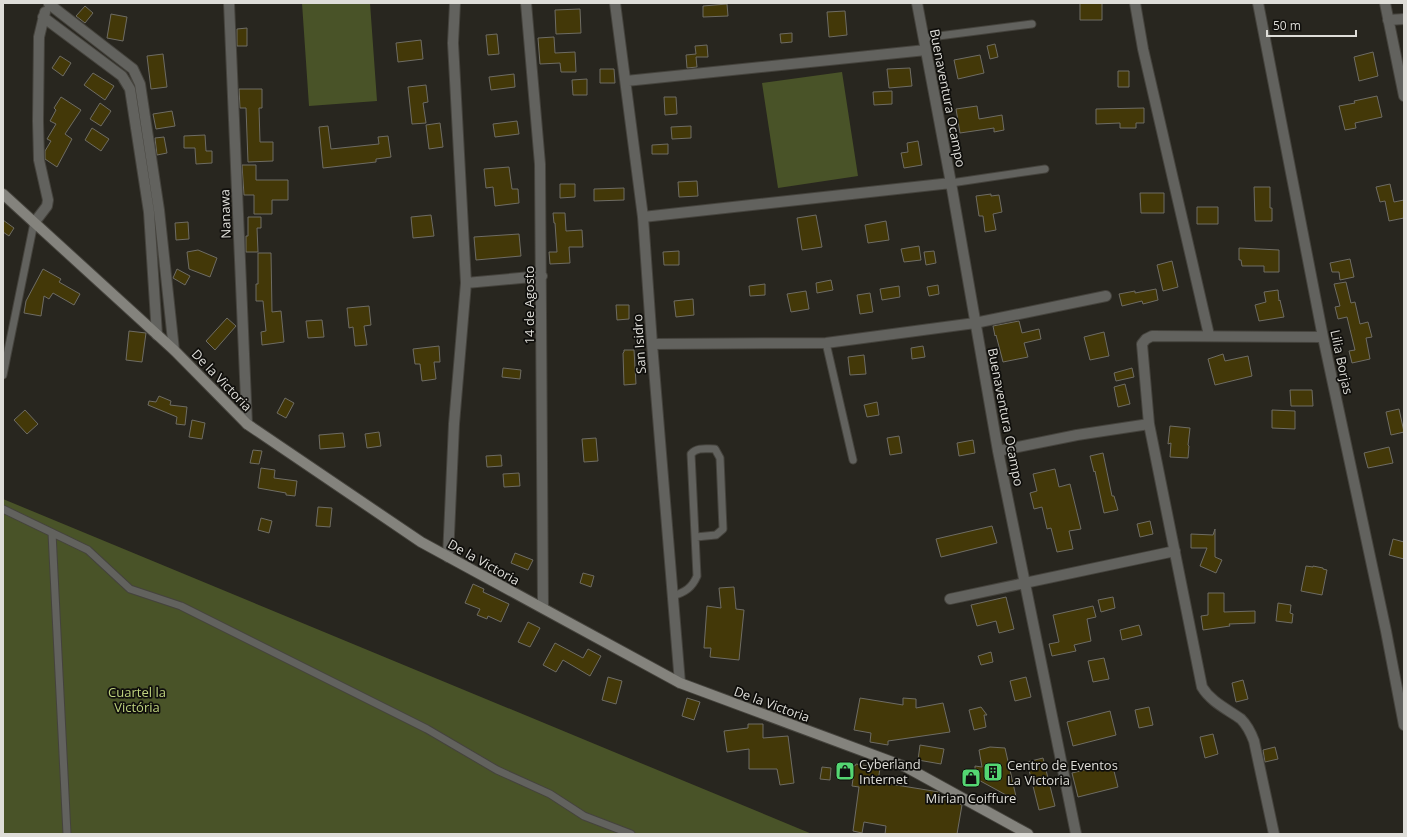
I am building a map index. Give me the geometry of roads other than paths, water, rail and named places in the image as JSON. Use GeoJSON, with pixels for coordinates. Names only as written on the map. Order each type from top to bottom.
{"type":"FeatureCollection","features":[{"type":"Feature","properties":{"kind":"main road","name":"De la Victoria"},"geometry":{"type":"LineString","coordinates":[[3,194],[174,350],[247,424],[421,542],[680,683],[906,767],[1028,834]]}},
{"type":"Feature","properties":{"kind":"street"},"geometry":{"type":"LineString","coordinates":[[34,223],[47,206],[48,200],[39,160],[38,60],[39,37],[49,3],[133,69],[140,84],[160,210],[174,350]]}},
{"type":"Feature","properties":{"kind":"street","name":"Nanawa"},"geometry":{"type":"LineString","coordinates":[[229,3],[247,424]]}},
{"type":"Feature","properties":{"kind":"street"},"geometry":{"type":"LineString","coordinates":[[448,557],[454,424],[466,283],[453,43],[455,3]]}},
{"type":"Feature","properties":{"kind":"street","name":"14 de Agosto"},"geometry":{"type":"LineString","coordinates":[[526,3],[540,164],[542,276],[543,608]]}},
{"type":"Feature","properties":{"kind":"street","name":"San Isidro"},"geometry":{"type":"LineString","coordinates":[[615,3],[643,218],[680,683]]}},
{"type":"Feature","properties":{"kind":"street","name":"Buenaventura Ocampo"},"geometry":{"type":"LineString","coordinates":[[917,3],[951,183],[998,451],[1026,582],[1076,834]]}},
{"type":"Feature","properties":{"kind":"street"},"geometry":{"type":"LineString","coordinates":[[1135,3],[1143,50],[1209,335]]}},
{"type":"Feature","properties":{"kind":"street","name":"Lilia Borjas"},"geometry":{"type":"LineString","coordinates":[[1258,3],[1323,337],[1386,630],[1404,725]]}},
{"type":"Feature","properties":{"kind":"street"},"geometry":{"type":"LineString","coordinates":[[1385,3],[1404,96]]}},
{"type":"Feature","properties":{"kind":"street"},"geometry":{"type":"LineString","coordinates":[[44,17],[122,76],[130,89],[149,212],[157,335]]}},
{"type":"Feature","properties":{"kind":"street"},"geometry":{"type":"LineString","coordinates":[[1388,20],[1404,19]]}},
{"type":"Feature","properties":{"kind":"street"},"geometry":{"type":"LineString","coordinates":[[626,81],[926,50]]}},
{"type":"Feature","properties":{"kind":"street"},"geometry":{"type":"LineString","coordinates":[[122,76],[133,69]]}},
{"type":"Feature","properties":{"kind":"street"},"geometry":{"type":"LineString","coordinates":[[643,218],[951,183]]}},
{"type":"Feature","properties":{"kind":"street"},"geometry":{"type":"LineString","coordinates":[[466,283],[542,276]]}},
{"type":"Feature","properties":{"kind":"street"},"geometry":{"type":"LineString","coordinates":[[652,344],[826,343],[975,323],[1106,296]]}},
{"type":"Feature","properties":{"kind":"street"},"geometry":{"type":"LineString","coordinates":[[1274,834],[1254,741],[1249,730],[1242,720],[1211,698],[1202,687],[1149,424],[1142,344],[1146,338],[1152,336],[1209,335],[1323,337]]}},
{"type":"Feature","properties":{"kind":"street"},"geometry":{"type":"LineString","coordinates":[[998,451],[1077,435],[1149,424]]}},
{"type":"Feature","properties":{"kind":"street"},"geometry":{"type":"LineString","coordinates":[[950,599],[1175,551]]}},
{"type":"Feature","properties":{"kind":"lane"},"geometry":{"type":"LineString","coordinates":[[923,38],[1032,24]]}},
{"type":"Feature","properties":{"kind":"lane"},"geometry":{"type":"LineString","coordinates":[[951,183],[1045,169]]}},
{"type":"Feature","properties":{"kind":"lane"},"geometry":{"type":"LineString","coordinates":[[3,375],[34,223]]}},
{"type":"Feature","properties":{"kind":"lane"},"geometry":{"type":"LineString","coordinates":[[826,343],[853,460]]}},
{"type":"Feature","properties":{"kind":"lane"},"geometry":{"type":"LineString","coordinates":[[673,596],[689,589],[697,576],[691,454],[700,448],[715,449],[720,458],[723,529],[716,535],[696,537]]}},
{"type":"Feature","properties":{"kind":"lane"},"geometry":{"type":"LineString","coordinates":[[3,509],[88,550],[130,589],[181,606],[426,729],[496,770],[550,794],[584,816],[631,834]]}},
{"type":"Feature","properties":{"kind":"lane"},"geometry":{"type":"LineString","coordinates":[[52,533],[67,834]]}},
{"type":"Feature","properties":{"kind":"place","name":"Cyberland Internet"},"geometry":{"type":"Point","coordinates":[845,771]}},
{"type":"Feature","properties":{"kind":"place","name":"Centro de Eventos La Victoria"},"geometry":{"type":"Point","coordinates":[993,772]}},
{"type":"Feature","properties":{"kind":"place","name":"Mirian Coiffure"},"geometry":{"type":"Point","coordinates":[971,778]}},
{"type":"Feature","properties":{"kind":"park label","name":"Cuartel la Victória"},"geometry":{"type":"Point","coordinates":[137,700]}}]}
